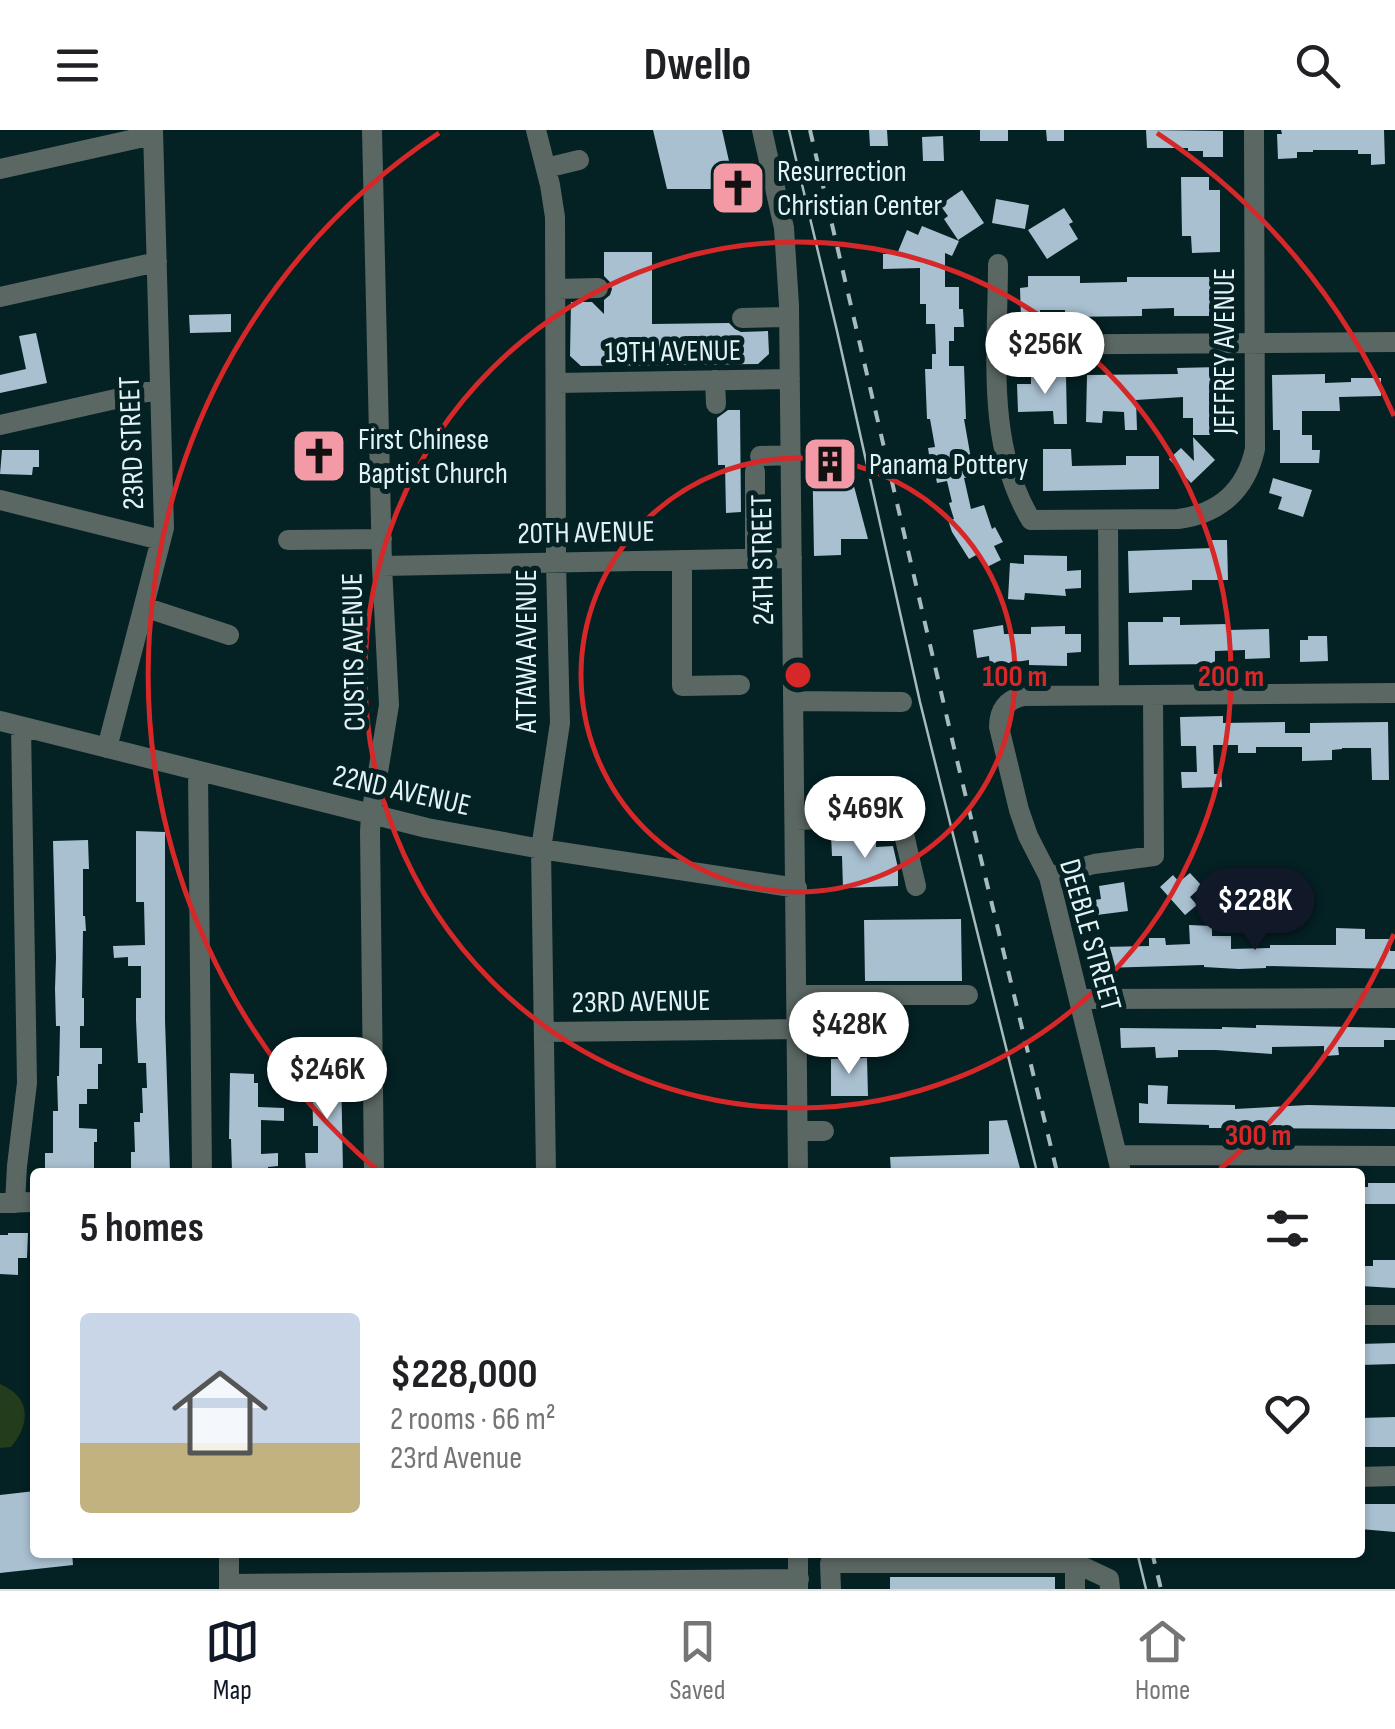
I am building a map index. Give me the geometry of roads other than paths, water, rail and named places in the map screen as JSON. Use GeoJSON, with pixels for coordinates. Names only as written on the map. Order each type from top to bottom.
{"type":"FeatureCollection","features":[{"type":"Feature","properties":{"kind":"street","name":"CUSTIS AVENUE"},"geometry":{"type":"LineString","coordinates":[[372,130],[389,706],[371,814],[374,1168]]}},
{"type":"Feature","properties":{"kind":"street","name":"ATTAWA AVENUE"},"geometry":{"type":"LineString","coordinates":[[536,130],[554,218],[557,383],[560,723],[541,849],[546,1168]]}},
{"type":"Feature","properties":{"kind":"street","name":"24TH STREET"},"geometry":{"type":"LineString","coordinates":[[762,130],[784,228],[790,317],[798,1168]]}},
{"type":"Feature","properties":{"kind":"street","name":"JEFFREY AVENUE"},"geometry":{"type":"LineString","coordinates":[[998,345],[999,418],[1004,454],[1011,480],[1032,520],[1194,517],[1224,503],[1238,489],[1251,465],[1254,448],[1254,130]]}},
{"type":"Feature","properties":{"kind":"street"},"geometry":{"type":"LineString","coordinates":[[0,169],[153,133]]}},
{"type":"Feature","properties":{"kind":"street","name":"23RD STREET"},"geometry":{"type":"LineString","coordinates":[[107,748],[164,528],[153,133]]}},
{"type":"Feature","properties":{"kind":"street"},"geometry":{"type":"LineString","coordinates":[[546,168],[579,160]]}},
{"type":"Feature","properties":{"kind":"street"},"geometry":{"type":"LineString","coordinates":[[0,297],[157,262]]}},
{"type":"Feature","properties":{"kind":"street"},"geometry":{"type":"LineString","coordinates":[[998,264],[998,345],[1395,342]]}},
{"type":"Feature","properties":{"kind":"street"},"geometry":{"type":"LineString","coordinates":[[556,289],[598,288]]}},
{"type":"Feature","properties":{"kind":"street"},"geometry":{"type":"LineString","coordinates":[[742,318],[790,317]]}},
{"type":"Feature","properties":{"kind":"street","name":"19TH AVENUE"},"geometry":{"type":"LineString","coordinates":[[557,383],[790,379]]}},
{"type":"Feature","properties":{"kind":"street"},"geometry":{"type":"LineString","coordinates":[[716,380],[716,404]]}},
{"type":"Feature","properties":{"kind":"street"},"geometry":{"type":"LineString","coordinates":[[0,425],[160,389]]}},
{"type":"Feature","properties":{"kind":"street"},"geometry":{"type":"LineString","coordinates":[[755,558],[757,463],[791,455]]}},
{"type":"Feature","properties":{"kind":"street"},"geometry":{"type":"LineString","coordinates":[[0,500],[160,540]]}},
{"type":"Feature","properties":{"kind":"street"},"geometry":{"type":"LineString","coordinates":[[1108,520],[1109,696],[1395,693]]}},
{"type":"Feature","properties":{"kind":"street"},"geometry":{"type":"LineString","coordinates":[[288,540],[382,538]]}},
{"type":"Feature","properties":{"kind":"street","name":"20TH AVENUE"},"geometry":{"type":"LineString","coordinates":[[382,566],[792,558]]}},
{"type":"Feature","properties":{"kind":"street"},"geometry":{"type":"LineString","coordinates":[[682,560],[682,686],[740,685]]}},
{"type":"Feature","properties":{"kind":"street"},"geometry":{"type":"LineString","coordinates":[[144,607],[229,635]]}},
{"type":"Feature","properties":{"kind":"street"},"geometry":{"type":"LineString","coordinates":[[1049,878],[1094,864],[1154,856],[1153,695]]}},
{"type":"Feature","properties":{"kind":"street","name":"DEEBLE STREET"},"geometry":{"type":"LineString","coordinates":[[1109,696],[1018,697],[999,716],[998,726],[1019,810],[1049,878],[1119,1164]]}},
{"type":"Feature","properties":{"kind":"street"},"geometry":{"type":"LineString","coordinates":[[793,700],[902,702]]}},
{"type":"Feature","properties":{"kind":"street"},"geometry":{"type":"LineString","coordinates":[[10,724],[27,1082],[17,1202]]}},
{"type":"Feature","properties":{"kind":"street","name":"22ND AVENUE"},"geometry":{"type":"LineString","coordinates":[[10,724],[426,828],[796,888]]}},
{"type":"Feature","properties":{"kind":"street"},"geometry":{"type":"LineString","coordinates":[[198,771],[202,1168]]}},
{"type":"Feature","properties":{"kind":"street"},"geometry":{"type":"LineString","coordinates":[[795,820],[900,817],[916,886]]}},
{"type":"Feature","properties":{"kind":"street"},"geometry":{"type":"LineString","coordinates":[[796,995],[968,995]]}},
{"type":"Feature","properties":{"kind":"street"},"geometry":{"type":"LineString","coordinates":[[1079,999],[1395,998]]}},
{"type":"Feature","properties":{"kind":"street","name":"23RD AVENUE"},"geometry":{"type":"LineString","coordinates":[[545,1032],[797,1030]]}},
{"type":"Feature","properties":{"kind":"street"},"geometry":{"type":"LineString","coordinates":[[798,1131],[824,1131]]}},
{"type":"Feature","properties":{"kind":"street"},"geometry":{"type":"LineString","coordinates":[[1119,1164],[1395,1156]]}},
{"type":"Feature","properties":{"kind":"street"},"geometry":{"type":"LineString","coordinates":[[1365,1316],[1395,1315]]}},
{"type":"Feature","properties":{"kind":"street"},"geometry":{"type":"LineString","coordinates":[[1365,1477],[1395,1476]]}},
{"type":"Feature","properties":{"kind":"street"},"geometry":{"type":"LineString","coordinates":[[228,1558],[229,1586],[798,1584],[798,1558]]}},
{"type":"Feature","properties":{"kind":"street"},"geometry":{"type":"LineString","coordinates":[[831,1588],[830,1562],[1074,1562],[1110,1580],[1110,1589]]}},
{"type":"Feature","properties":{"kind":"street"},"geometry":{"type":"LineString","coordinates":[[1074,1562],[1075,1589]]}},
{"type":"Feature","properties":{"kind":"tram line"},"geometry":{"type":"LineString","coordinates":[[789,130],[920,702],[1036,1168]]}},
{"type":"Feature","properties":{"kind":"tram line"},"geometry":{"type":"LineString","coordinates":[[1138,1558],[1146,1589]]}},
{"type":"Feature","properties":{"kind":"railway"},"geometry":{"type":"LineString","coordinates":[[810,130],[1056,1168]]}},
{"type":"Feature","properties":{"kind":"railway"},"geometry":{"type":"LineString","coordinates":[[1153,1558],[1161,1589]]}},
{"type":"Feature","properties":{"kind":"place","name":"Resurrection Christian Center"},"geometry":{"type":"Point","coordinates":[738,188]}},
{"type":"Feature","properties":{"kind":"place","name":"First Chinese Baptist Church"},"geometry":{"type":"Point","coordinates":[319,456]}},
{"type":"Feature","properties":{"kind":"place","name":"Panama Pottery"},"geometry":{"type":"Point","coordinates":[830,464]}}]}
